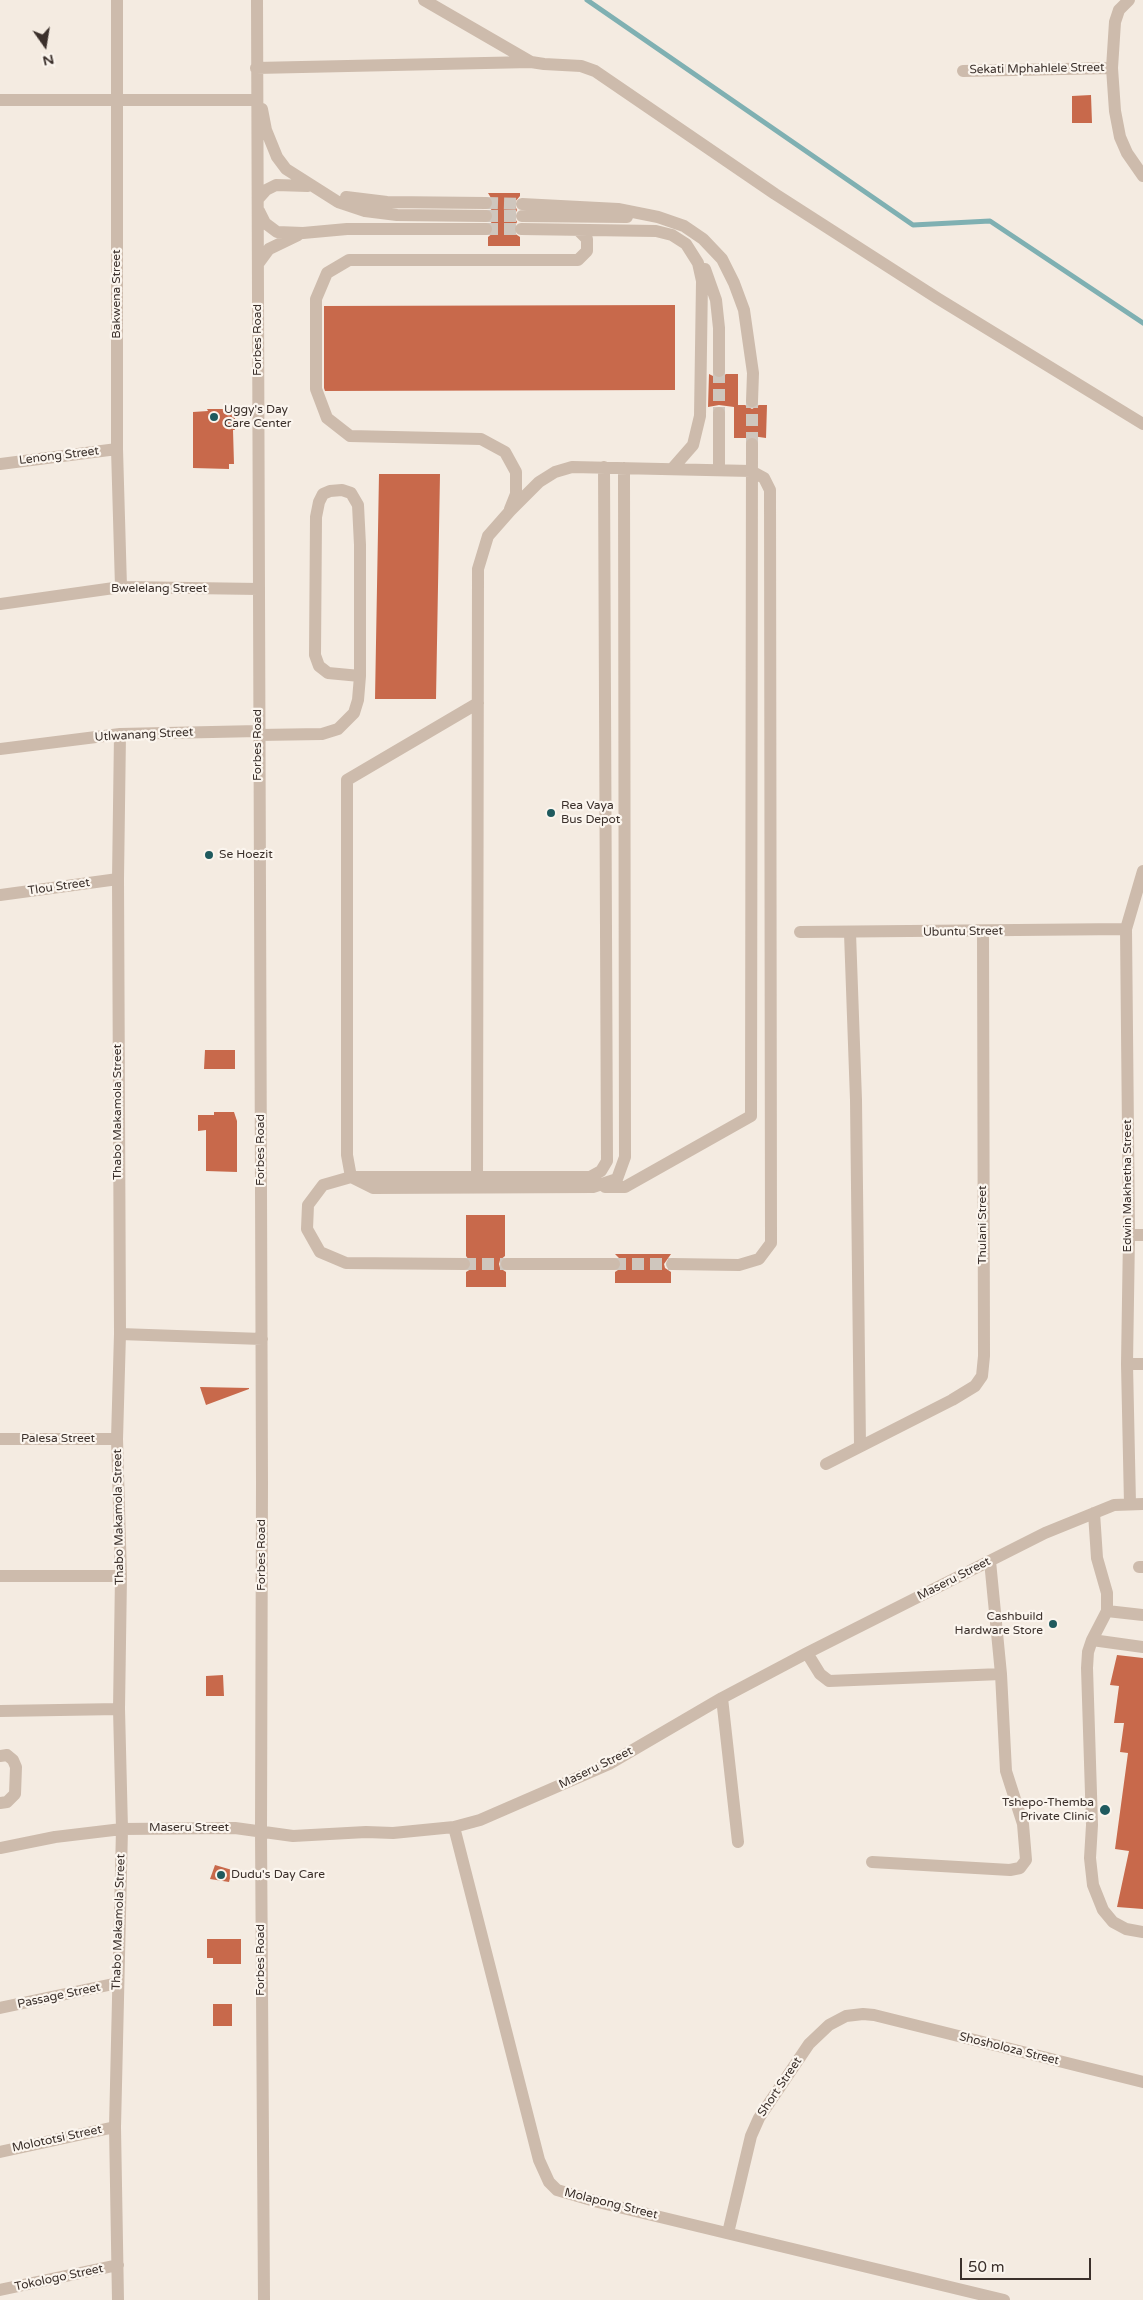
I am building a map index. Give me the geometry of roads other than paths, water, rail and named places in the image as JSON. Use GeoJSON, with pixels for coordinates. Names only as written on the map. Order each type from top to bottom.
{"type":"FeatureCollection","features":[{"type":"Feature","properties":{"kind":"street","name":"Bakwena Street"},"geometry":{"type":"LineString","coordinates":[[117,0],[117,449],[121,587]]}},
{"type":"Feature","properties":{"kind":"street","name":"Forbes Road"},"geometry":{"type":"LineString","coordinates":[[257,0],[258,733],[262,1339],[260,1832],[264,2300]]}},
{"type":"Feature","properties":{"kind":"street"},"geometry":{"type":"LineString","coordinates":[[424,0],[531,62]]}},
{"type":"Feature","properties":{"kind":"street"},"geometry":{"type":"LineString","coordinates":[[1129,0],[1119,10],[1115,22],[1112,68],[1114,110],[1126,153],[1143,176]]}},
{"type":"Feature","properties":{"kind":"street"},"geometry":{"type":"LineString","coordinates":[[256,68],[531,62],[581,66],[595,70],[774,194],[937,298],[1143,424]]}},
{"type":"Feature","properties":{"kind":"street","name":"Sekati Mphahlele Street"},"geometry":{"type":"LineString","coordinates":[[963,71],[1112,68]]}},
{"type":"Feature","properties":{"kind":"street"},"geometry":{"type":"LineString","coordinates":[[256,82],[266,130],[277,157],[286,170],[312,187],[338,202],[366,211],[396,215],[486,216],[373,229],[303,234],[277,232],[265,223],[258,205],[266,190],[276,184],[312,187]]}},
{"type":"Feature","properties":{"kind":"street"},"geometry":{"type":"LineString","coordinates":[[0,100],[256,100]]}},
{"type":"Feature","properties":{"kind":"street"},"geometry":{"type":"LineString","coordinates":[[719,371],[719,328],[716,300],[703,264],[686,244],[672,235],[656,231],[578,230],[522,217],[618,209],[658,217],[684,226],[704,239],[722,259],[744,310],[753,373],[752,402]]}},
{"type":"Feature","properties":{"kind":"street"},"geometry":{"type":"LineString","coordinates":[[510,511],[516,494],[516,472],[505,452],[481,439],[350,436],[328,418],[316,389],[316,299],[327,273],[350,260],[578,260],[587,251],[587,239],[578,230]]}},
{"type":"Feature","properties":{"kind":"street"},"geometry":{"type":"LineString","coordinates":[[258,264],[269,249],[303,234]]}},
{"type":"Feature","properties":{"kind":"street"},"geometry":{"type":"LineString","coordinates":[[672,469],[692,444],[700,416],[702,281],[698,263],[686,244]]}},
{"type":"Feature","properties":{"kind":"street"},"geometry":{"type":"LineString","coordinates":[[719,413],[719,470]]}},
{"type":"Feature","properties":{"kind":"street"},"geometry":{"type":"LineString","coordinates":[[476,1182],[625,1187],[752,1116],[752,444]]}},
{"type":"Feature","properties":{"kind":"street","name":"Lenong Street"},"geometry":{"type":"LineString","coordinates":[[0,464],[117,449]]}},
{"type":"Feature","properties":{"kind":"street"},"geometry":{"type":"LineString","coordinates":[[476,1182],[478,569],[488,536],[539,482],[555,472],[572,467],[751,471],[764,478],[770,490],[771,1243],[759,1260],[739,1265],[672,1264]]}},
{"type":"Feature","properties":{"kind":"street"},"geometry":{"type":"LineString","coordinates":[[464,1264],[346,1263],[320,1252],[307,1229],[308,1205],[323,1185],[351,1177],[373,1188],[590,1177],[601,1171],[607,1161],[604,467]]}},
{"type":"Feature","properties":{"kind":"street"},"geometry":{"type":"LineString","coordinates":[[593,1187],[617,1179],[625,1157],[624,468]]}},
{"type":"Feature","properties":{"kind":"street","name":"Utlwanang Street"},"geometry":{"type":"LineString","coordinates":[[0,749],[120,734],[322,734],[338,729],[354,713],[358,700],[360,676],[360,545],[358,505],[351,493],[342,490],[330,491],[323,494],[319,502],[316,518],[315,655],[318,666],[328,674],[360,676]]}},
{"type":"Feature","properties":{"kind":"street","name":"Bwelelang Street"},"geometry":{"type":"LineString","coordinates":[[0,604],[121,587],[259,589]]}},
{"type":"Feature","properties":{"kind":"street"},"geometry":{"type":"LineString","coordinates":[[351,1177],[347,1155],[347,780],[478,703]]}},
{"type":"Feature","properties":{"kind":"street","name":"Thabo Makamola Street"},"geometry":{"type":"LineString","coordinates":[[118,2300],[115,2127],[122,1829],[117,1439],[120,1334],[118,879],[120,734]]}},
{"type":"Feature","properties":{"kind":"street","name":"Edwin Makhetha Street"},"geometry":{"type":"LineString","coordinates":[[1130,1504],[1127,1364],[1129,1235],[1126,929],[1143,870]]}},
{"type":"Feature","properties":{"kind":"street","name":"Tlou Street"},"geometry":{"type":"LineString","coordinates":[[0,894],[118,879]]}},
{"type":"Feature","properties":{"kind":"street","name":"Ubuntu Street"},"geometry":{"type":"LineString","coordinates":[[800,932],[982,932],[1126,929]]}},
{"type":"Feature","properties":{"kind":"street","name":"Thulani Street"},"geometry":{"type":"LineString","coordinates":[[826,1464],[952,1400],[975,1386],[982,1376],[984,1356],[982,932]]}},
{"type":"Feature","properties":{"kind":"street"},"geometry":{"type":"LineString","coordinates":[[850,933],[856,1100],[860,1446]]}},
{"type":"Feature","properties":{"kind":"street"},"geometry":{"type":"LineString","coordinates":[[1129,1235],[1143,1235]]}},
{"type":"Feature","properties":{"kind":"street"},"geometry":{"type":"LineString","coordinates":[[507,1264],[614,1264]]}},
{"type":"Feature","properties":{"kind":"street"},"geometry":{"type":"LineString","coordinates":[[120,1334],[262,1339]]}},
{"type":"Feature","properties":{"kind":"street"},"geometry":{"type":"LineString","coordinates":[[1127,1364],[1143,1364]]}},
{"type":"Feature","properties":{"kind":"street","name":"Palesa Street"},"geometry":{"type":"LineString","coordinates":[[0,1439],[117,1439]]}},
{"type":"Feature","properties":{"kind":"street","name":"Maseru Street"},"geometry":{"type":"LineString","coordinates":[[0,1848],[54,1837],[122,1829],[234,1828],[293,1836],[366,1832],[393,1833],[454,1827],[480,1820],[609,1764],[722,1698],[1044,1533],[1114,1505],[1143,1504]]}},
{"type":"Feature","properties":{"kind":"street"},"geometry":{"type":"LineString","coordinates":[[1094,1513],[1098,1558],[1107,1593],[1106,1611],[1092,1640],[1088,1652],[1087,1668],[1092,1825],[1090,1858],[1093,1885],[1103,1910],[1113,1922],[1126,1929],[1143,1932]]}},
{"type":"Feature","properties":{"kind":"street"},"geometry":{"type":"LineString","coordinates":[[872,1862],[1010,1870],[1020,1868],[1026,1860],[1023,1824],[1006,1771],[1001,1674],[990,1561]]}},
{"type":"Feature","properties":{"kind":"street"},"geometry":{"type":"LineString","coordinates":[[0,1576],[120,1576]]}},
{"type":"Feature","properties":{"kind":"street"},"geometry":{"type":"LineString","coordinates":[[1106,1611],[1143,1615]]}},
{"type":"Feature","properties":{"kind":"street"},"geometry":{"type":"LineString","coordinates":[[1092,1640],[1143,1647]]}},
{"type":"Feature","properties":{"kind":"street"},"geometry":{"type":"LineString","coordinates":[[807,1653],[820,1674],[829,1681],[1001,1674]]}},
{"type":"Feature","properties":{"kind":"street"},"geometry":{"type":"LineString","coordinates":[[722,1698],[738,1842]]}},
{"type":"Feature","properties":{"kind":"street"},"geometry":{"type":"LineString","coordinates":[[0,1711],[119,1709]]}},
{"type":"Feature","properties":{"kind":"street"},"geometry":{"type":"LineString","coordinates":[[0,1756],[7,1755],[13,1760],[16,1767],[15,1794],[7,1802],[0,1803]]}},
{"type":"Feature","properties":{"kind":"street","name":"Molapong Street"},"geometry":{"type":"LineString","coordinates":[[454,1827],[539,2160],[549,2182],[557,2190],[1004,2300]]}},
{"type":"Feature","properties":{"kind":"street","name":"Passage Street"},"geometry":{"type":"LineString","coordinates":[[0,2008],[118,1983]]}},
{"type":"Feature","properties":{"kind":"street","name":"Short Street"},"geometry":{"type":"LineString","coordinates":[[728,2232],[751,2136],[768,2102],[809,2044],[823,2030],[846,2016],[874,2015]]}},
{"type":"Feature","properties":{"kind":"street","name":"Shosholoza Street"},"geometry":{"type":"LineString","coordinates":[[874,2015],[1143,2082]]}},
{"type":"Feature","properties":{"kind":"street","name":"Molototsi Street"},"geometry":{"type":"LineString","coordinates":[[0,2152],[115,2127]]}},
{"type":"Feature","properties":{"kind":"street","name":"Tokologo Street"},"geometry":{"type":"LineString","coordinates":[[0,2290],[118,2265]]}},
{"type":"Feature","properties":{"kind":"waterway"},"geometry":{"type":"LineString","coordinates":[[587,0],[913,225],[990,221],[1143,323]]}},
{"type":"Feature","properties":{"kind":"tunnel"},"geometry":{"type":"LineString","coordinates":[[486,203],[522,204]]}},
{"type":"Feature","properties":{"kind":"tunnel"},"geometry":{"type":"LineString","coordinates":[[486,216],[522,216]]}},
{"type":"Feature","properties":{"kind":"tunnel"},"geometry":{"type":"LineString","coordinates":[[486,229],[521,229]]}},
{"type":"Feature","properties":{"kind":"tunnel"},"geometry":{"type":"LineString","coordinates":[[719,371],[719,413]]}},
{"type":"Feature","properties":{"kind":"tunnel"},"geometry":{"type":"LineString","coordinates":[[752,401],[752,444]]}},
{"type":"Feature","properties":{"kind":"tunnel"},"geometry":{"type":"LineString","coordinates":[[464,1264],[507,1264]]}},
{"type":"Feature","properties":{"kind":"tunnel"},"geometry":{"type":"LineString","coordinates":[[614,1264],[672,1264]]}},
{"type":"Feature","properties":{"kind":"place","name":"Uggy's Day Care Center"},"geometry":{"type":"Point","coordinates":[214,417]}},
{"type":"Feature","properties":{"kind":"place","name":"Rea Vaya Bus Depot"},"geometry":{"type":"Point","coordinates":[551,813]}},
{"type":"Feature","properties":{"kind":"place","name":"Se Hoezit"},"geometry":{"type":"Point","coordinates":[209,855]}},
{"type":"Feature","properties":{"kind":"place","name":"Cashbuild Hardware Store"},"geometry":{"type":"Point","coordinates":[1053,1624]}},
{"type":"Feature","properties":{"kind":"place","name":"Tshepo-Themba Private Clinic"},"geometry":{"type":"Point","coordinates":[1105,1810]}},
{"type":"Feature","properties":{"kind":"place","name":"Dudu's Day Care"},"geometry":{"type":"Point","coordinates":[221,1875]}}]}
